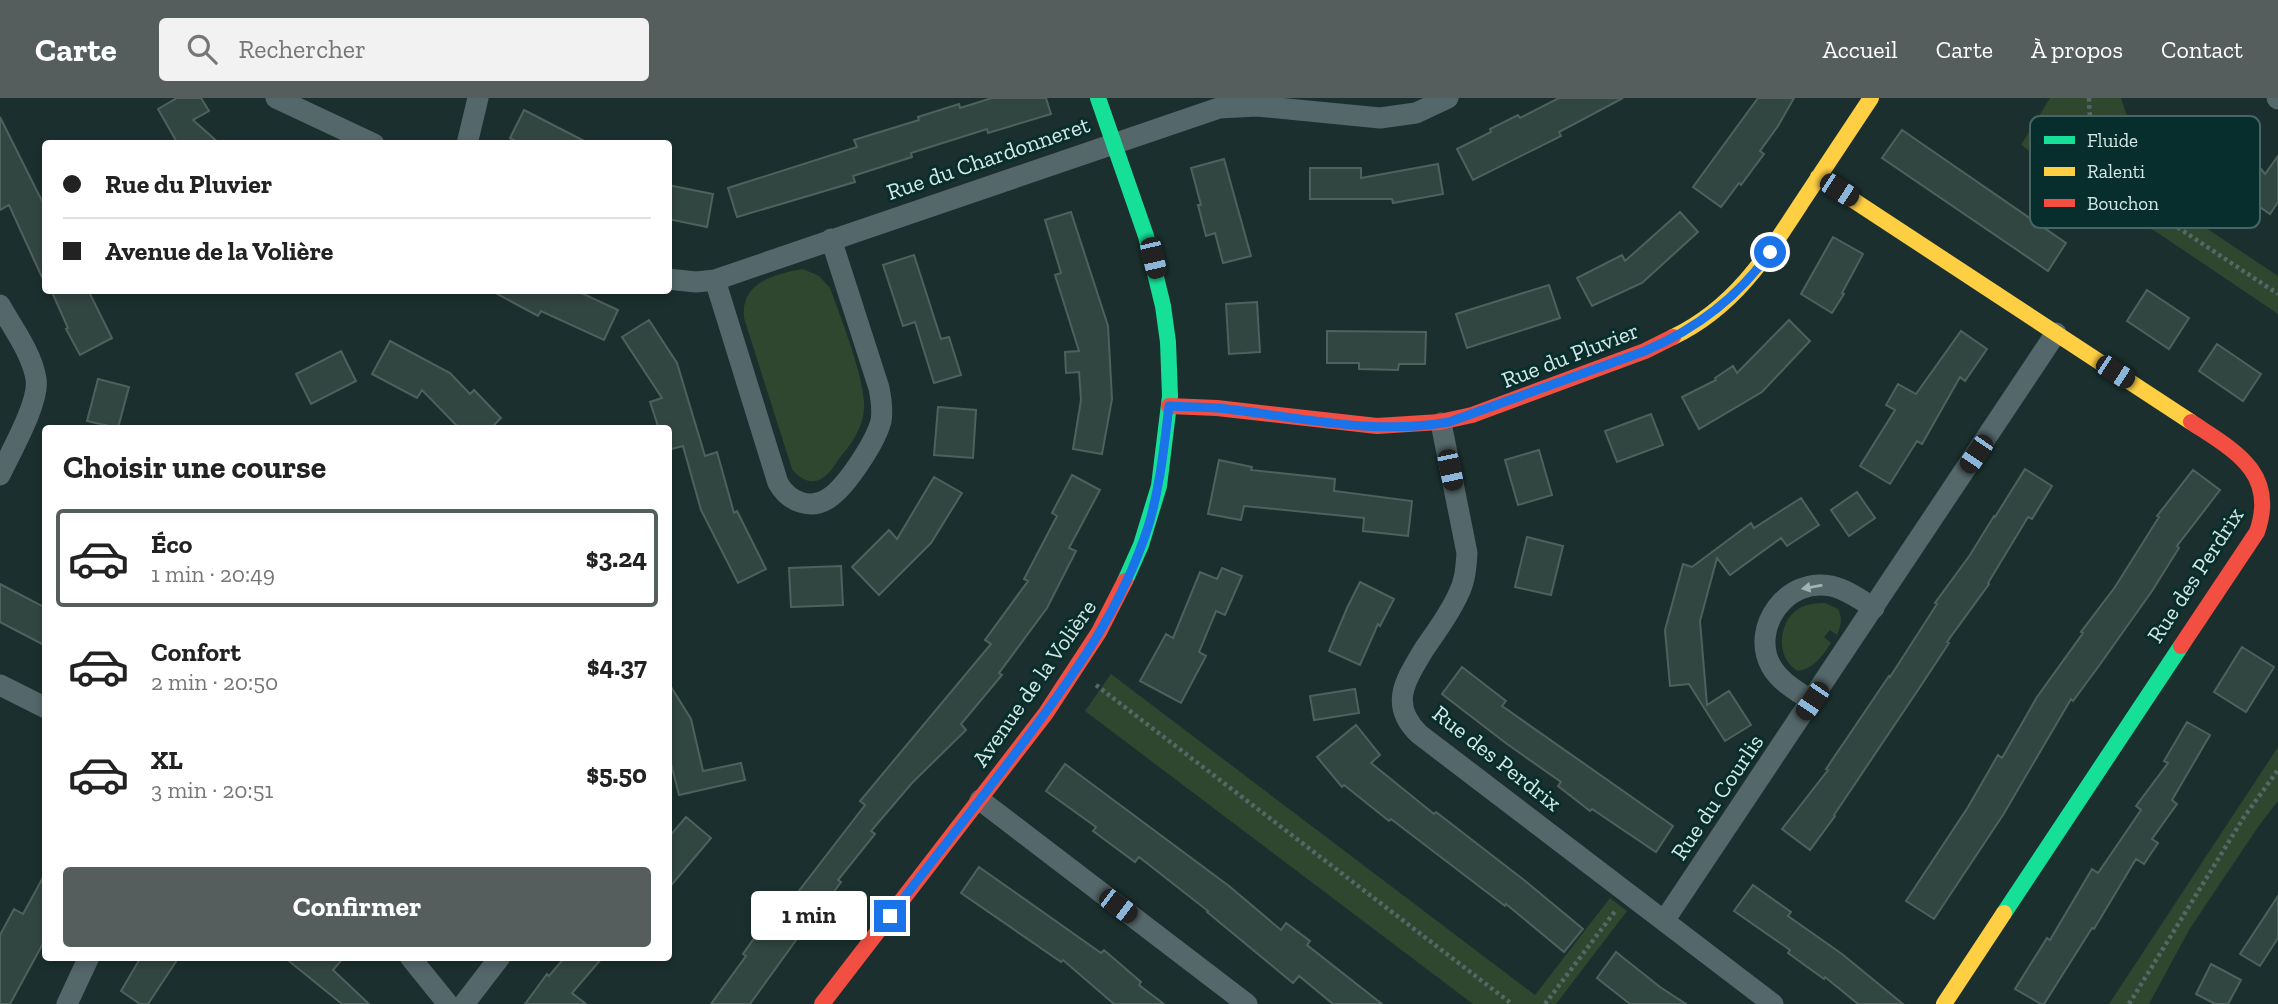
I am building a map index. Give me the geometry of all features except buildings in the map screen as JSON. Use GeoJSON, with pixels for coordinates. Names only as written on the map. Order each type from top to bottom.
{"type":"FeatureCollection","features":[{"type":"Feature","properties":{"kind":"street"},"geometry":{"type":"LineString","coordinates":[[276,98],[365,140]]}},
{"type":"Feature","properties":{"kind":"street"},"geometry":{"type":"LineString","coordinates":[[468,140],[478,98]]}},
{"type":"Feature","properties":{"kind":"street","name":"Avenue de la Volière"},"geometry":{"type":"LineString","coordinates":[[822,1004],[980,800],[1077,669],[1123,591],[1147,528],[1156,497],[1169,406],[1167,337],[1157,278],[1146,236],[1098,98]]}},
{"type":"Feature","properties":{"kind":"street","name":"Rue du Chardonneret"},"geometry":{"type":"LineString","coordinates":[[672,279],[696,282],[715,280],[1207,111],[1231,106],[1257,106],[1380,118],[1416,113],[1448,98]]}},
{"type":"Feature","properties":{"kind":"street","name":"Rue du Pluvier"},"geometry":{"type":"LineString","coordinates":[[1169,406],[1217,408],[1368,426],[1441,424],[1645,351],[1687,331],[1724,303],[1753,275],[1871,98]]}},
{"type":"Feature","properties":{"kind":"street","name":"Rue des Perdrix"},"geometry":{"type":"LineString","coordinates":[[1818,177],[2252,463],[2265,482],[2267,506],[2257,532],[1944,1004]]}},
{"type":"Feature","properties":{"kind":"street"},"geometry":{"type":"LineString","coordinates":[[715,280],[778,482],[793,500],[807,504],[823,501],[836,491],[867,451],[877,431],[882,410],[879,388],[831,239]]}},
{"type":"Feature","properties":{"kind":"street"},"geometry":{"type":"LineString","coordinates":[[0,305],[29,359],[37,387],[32,407],[0,475]]}},
{"type":"Feature","properties":{"kind":"street","name":"Rue du Courlis"},"geometry":{"type":"LineString","coordinates":[[1664,920],[2056,333]]}},
{"type":"Feature","properties":{"kind":"street","name":"Rue des Perdrix"},"geometry":{"type":"LineString","coordinates":[[1441,424],[1466,553],[1465,574],[1454,603],[1405,681],[1402,702],[1406,716],[1419,734],[1773,1004]]}},
{"type":"Feature","properties":{"kind":"street"},"geometry":{"type":"LineString","coordinates":[[1812,701],[1782,680],[1768,659],[1766,633],[1775,610],[1793,593],[1817,585],[1841,589],[1874,608]]}},
{"type":"Feature","properties":{"kind":"street"},"geometry":{"type":"LineString","coordinates":[[0,685],[42,706]]}},
{"type":"Feature","properties":{"kind":"street"},"geometry":{"type":"LineString","coordinates":[[980,800],[1247,1004]]}},
{"type":"Feature","properties":{"kind":"street"},"geometry":{"type":"LineString","coordinates":[[66,1004],[87,961]]}},
{"type":"Feature","properties":{"kind":"street"},"geometry":{"type":"LineString","coordinates":[[413,961],[448,1004]]}},
{"type":"Feature","properties":{"kind":"street"},"geometry":{"type":"LineString","coordinates":[[464,1004],[497,961]]}},
{"type":"Feature","properties":{"kind":"path"},"geometry":{"type":"LineString","coordinates":[[2089,98],[2090,116]]}},
{"type":"Feature","properties":{"kind":"path"},"geometry":{"type":"LineString","coordinates":[[2179,228],[2278,294]]}},
{"type":"Feature","properties":{"kind":"path"},"geometry":{"type":"LineString","coordinates":[[1099,688],[1512,1004]]}},
{"type":"Feature","properties":{"kind":"path"},"geometry":{"type":"LineString","coordinates":[[2129,1004],[2244,817],[2278,770]]}},
{"type":"Feature","properties":{"kind":"path"},"geometry":{"type":"LineString","coordinates":[[1545,1004],[1619,906]]}},
{"type":"Feature","properties":{"kind":"green space"},"geometry":{"type":"Polygon","coordinates":[[[2050,98],[2121,98],[2127,116],[2039,116],[2050,98]]]}},
{"type":"Feature","properties":{"kind":"green space"},"geometry":{"type":"Polygon","coordinates":[[[2030,130],[2030,151],[2021,145],[2030,130]]]}},
{"type":"Feature","properties":{"kind":"green space"},"geometry":{"type":"Polygon","coordinates":[[[2149,228],[2206,228],[2278,276],[2278,314],[2149,228]]]}},
{"type":"Feature","properties":{"kind":"green space"},"geometry":{"type":"Polygon","coordinates":[[[803,269],[819,276],[830,288],[852,348],[864,396],[862,422],[857,434],[829,473],[815,481],[798,476],[792,469],[744,318],[747,296],[753,288],[771,277],[803,269]]]}},
{"type":"Feature","properties":{"kind":"green space"},"geometry":{"type":"Polygon","coordinates":[[[1825,603],[1838,609],[1840,613],[1841,622],[1837,635],[1830,630],[1824,637],[1831,643],[1821,657],[1814,664],[1798,671],[1786,658],[1783,650],[1786,623],[1801,607],[1825,603]]]}},
{"type":"Feature","properties":{"kind":"green space"},"geometry":{"type":"Polygon","coordinates":[[[1111,674],[1535,995],[1610,898],[1627,911],[1556,1004],[1473,1004],[1085,711],[1111,674]]]}},
{"type":"Feature","properties":{"kind":"green space"},"geometry":{"type":"Polygon","coordinates":[[[2278,747],[2278,801],[2189,930],[2149,1004],[2109,1004],[2278,747]]]}},
{"type":"Feature","properties":{"kind":"traffic: fast"},"geometry":{"type":"LineString","coordinates":[[1098,98],[1146,236],[1163,306],[1168,342],[1170,396],[1159,486],[1141,545],[1125,581]]}},
{"type":"Feature","properties":{"kind":"traffic: fast"},"geometry":{"type":"LineString","coordinates":[[2004,913],[2181,646]]}},
{"type":"Feature","properties":{"kind":"traffic: slow"},"geometry":{"type":"LineString","coordinates":[[1673,337],[1714,311],[1762,261],[1871,98]]}},
{"type":"Feature","properties":{"kind":"traffic: slow"},"geometry":{"type":"LineString","coordinates":[[1818,177],[2191,422]]}},
{"type":"Feature","properties":{"kind":"traffic: slow"},"geometry":{"type":"LineString","coordinates":[[1944,1004],[2004,913]]}},
{"type":"Feature","properties":{"kind":"traffic: jam"},"geometry":{"type":"LineString","coordinates":[[1169,406],[1217,408],[1377,426],[1440,422],[1472,415],[1645,351],[1673,337]]}},
{"type":"Feature","properties":{"kind":"traffic: jam"},"geometry":{"type":"LineString","coordinates":[[2181,646],[2257,532],[2262,511],[2261,493],[2248,465],[2236,453],[2191,422]]}},
{"type":"Feature","properties":{"kind":"traffic: jam"},"geometry":{"type":"LineString","coordinates":[[822,1004],[1046,713],[1099,632],[1125,581]]}},
{"type":"Feature","properties":{"kind":"route"},"geometry":{"type":"LineString","coordinates":[[890,916],[1032,731],[1077,669],[1105,624],[1123,591],[1147,528],[1158,486],[1169,406],[1217,408],[1368,426],[1423,426],[1449,422],[1676,338],[1736,293],[1770,252]]}}]}
